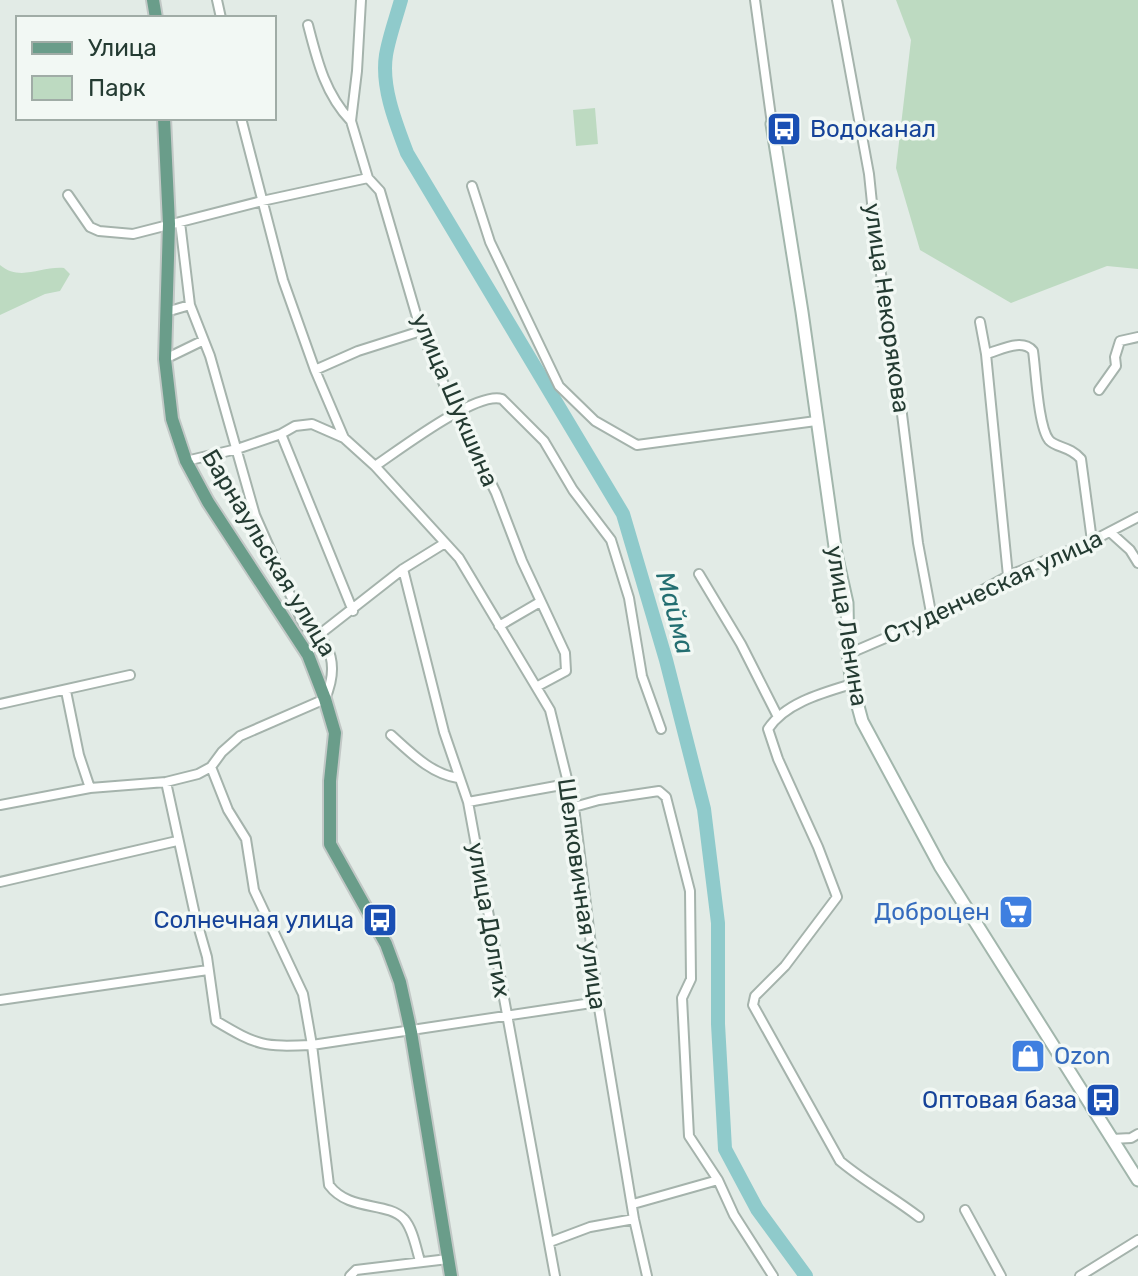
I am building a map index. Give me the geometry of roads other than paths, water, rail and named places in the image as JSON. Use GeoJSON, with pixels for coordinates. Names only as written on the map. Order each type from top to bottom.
{"type":"FeatureCollection","features":[{"type":"Feature","properties":{"kind":"main road","name":"Барнаульская улица"},"geometry":{"type":"LineString","coordinates":[[164,120],[174,223],[165,359],[172,419],[186,461],[208,502],[308,655],[325,699],[335,733],[330,781],[330,844],[386,944],[400,982],[451,1276]]}},
{"type":"Feature","properties":{"kind":"street","name":"улица Шукшина"},"geometry":{"type":"LineString","coordinates":[[361,0],[351,121],[368,178],[380,191],[421,331],[565,653],[566,671],[538,686]]}},
{"type":"Feature","properties":{"kind":"street","name":"улица Ленина"},"geometry":{"type":"LineString","coordinates":[[755,0],[836,554],[847,603],[852,684],[862,721],[940,866],[1138,1180]]}},
{"type":"Feature","properties":{"kind":"street","name":"улица Некорякова"},"geometry":{"type":"LineString","coordinates":[[837,0],[869,174],[918,543],[932,618]]}},
{"type":"Feature","properties":{"kind":"street"},"geometry":{"type":"LineString","coordinates":[[308,25],[336,106],[351,121]]}},
{"type":"Feature","properties":{"kind":"street","name":"Шелковичная улица"},"geometry":{"type":"LineString","coordinates":[[242,120],[283,280],[315,370],[344,438],[375,466],[459,558],[550,710],[574,807],[598,1002],[634,1219],[647,1276]]}},
{"type":"Feature","properties":{"kind":"street"},"geometry":{"type":"LineString","coordinates":[[68,195],[90,227],[99,231],[133,234],[368,178]]}},
{"type":"Feature","properties":{"kind":"street"},"geometry":{"type":"LineString","coordinates":[[472,186],[490,242],[559,386],[595,421],[637,445],[816,421]]}},
{"type":"Feature","properties":{"kind":"street"},"geometry":{"type":"LineString","coordinates":[[0,805],[90,788],[166,782],[198,774],[211,767],[240,736],[325,699],[331,685],[331,657],[320,634],[304,626],[255,515],[210,356],[190,305],[174,223]]}},
{"type":"Feature","properties":{"kind":"street"},"geometry":{"type":"LineString","coordinates":[[166,312],[190,305]]}},
{"type":"Feature","properties":{"kind":"street"},"geometry":{"type":"LineString","coordinates":[[980,322],[986,354],[1008,576]]}},
{"type":"Feature","properties":{"kind":"street"},"geometry":{"type":"LineString","coordinates":[[315,370],[358,351],[421,331]]}},
{"type":"Feature","properties":{"kind":"street"},"geometry":{"type":"LineString","coordinates":[[1099,390],[1116,366],[1115,357],[1120,341],[1138,337]]}},
{"type":"Feature","properties":{"kind":"street"},"geometry":{"type":"LineString","coordinates":[[165,359],[202,341]]}},
{"type":"Feature","properties":{"kind":"street"},"geometry":{"type":"LineString","coordinates":[[986,354],[1021,344],[1033,351],[1040,411],[1048,438],[1052,443],[1074,450],[1081,459],[1092,541]]}},
{"type":"Feature","properties":{"kind":"street"},"geometry":{"type":"LineString","coordinates":[[375,466],[456,412],[495,397],[502,399],[544,441],[573,490],[611,540],[629,598],[642,676],[661,729]]}},
{"type":"Feature","properties":{"kind":"street"},"geometry":{"type":"LineString","coordinates":[[186,461],[237,449],[295,426],[312,424],[344,438]]}},
{"type":"Feature","properties":{"kind":"street"},"geometry":{"type":"LineString","coordinates":[[281,434],[353,611]]}},
{"type":"Feature","properties":{"kind":"street","name":"Студенческая улица"},"geometry":{"type":"LineString","coordinates":[[848,654],[932,618],[1008,576],[1092,541],[1138,517]]}},
{"type":"Feature","properties":{"kind":"street"},"geometry":{"type":"LineString","coordinates":[[1110,532],[1130,550],[1138,563]]}},
{"type":"Feature","properties":{"kind":"street"},"geometry":{"type":"LineString","coordinates":[[308,655],[320,634],[403,569],[445,543]]}},
{"type":"Feature","properties":{"kind":"street","name":"улица Долгих"},"geometry":{"type":"LineString","coordinates":[[403,569],[444,732],[468,802],[550,1242],[553,1275]]}},
{"type":"Feature","properties":{"kind":"street"},"geometry":{"type":"LineString","coordinates":[[699,574],[741,644],[777,715]]}},
{"type":"Feature","properties":{"kind":"street"},"geometry":{"type":"LineString","coordinates":[[499,626],[540,602]]}},
{"type":"Feature","properties":{"kind":"street"},"geometry":{"type":"LineString","coordinates":[[0,704],[130,675]]}},
{"type":"Feature","properties":{"kind":"street"},"geometry":{"type":"LineString","coordinates":[[852,684],[777,715],[768,729],[837,897],[785,966],[755,996],[753,1005],[840,1161],[919,1217]]}},
{"type":"Feature","properties":{"kind":"street"},"geometry":{"type":"LineString","coordinates":[[66,691],[79,755],[90,788]]}},
{"type":"Feature","properties":{"kind":"street"},"geometry":{"type":"LineString","coordinates":[[391,735],[419,760],[446,776],[458,778]]}},
{"type":"Feature","properties":{"kind":"street"},"geometry":{"type":"LineString","coordinates":[[211,767],[228,810],[246,839],[254,890],[303,994],[329,1185],[337,1196],[398,1214],[407,1222],[420,1261]]}},
{"type":"Feature","properties":{"kind":"street"},"geometry":{"type":"LineString","coordinates":[[166,782],[177,841],[207,957],[216,1021],[248,1041],[273,1047],[312,1045],[598,1002]]}},
{"type":"Feature","properties":{"kind":"street"},"geometry":{"type":"LineString","coordinates":[[468,802],[567,784]]}},
{"type":"Feature","properties":{"kind":"street"},"geometry":{"type":"LineString","coordinates":[[574,807],[659,791],[666,797],[690,891],[691,979],[682,998],[689,1136],[773,1276]]}},
{"type":"Feature","properties":{"kind":"street"},"geometry":{"type":"LineString","coordinates":[[0,882],[177,841]]}},
{"type":"Feature","properties":{"kind":"street"},"geometry":{"type":"LineString","coordinates":[[0,1000],[208,970]]}},
{"type":"Feature","properties":{"kind":"street"},"geometry":{"type":"LineString","coordinates":[[1112,1139],[1131,1138],[1138,1134]]}},
{"type":"Feature","properties":{"kind":"street"},"geometry":{"type":"LineString","coordinates":[[633,1204],[718,1180]]}},
{"type":"Feature","properties":{"kind":"street"},"geometry":{"type":"LineString","coordinates":[[965,1210],[1001,1276]]}},
{"type":"Feature","properties":{"kind":"street"},"geometry":{"type":"LineString","coordinates":[[550,1242],[590,1227],[634,1219]]}},
{"type":"Feature","properties":{"kind":"street"},"geometry":{"type":"LineString","coordinates":[[1080,1276],[1138,1240]]}},
{"type":"Feature","properties":{"kind":"street"},"geometry":{"type":"LineString","coordinates":[[350,1276],[356,1270],[448,1259]]}},
{"type":"Feature","properties":{"kind":"waterway","name":"Майма"},"geometry":{"type":"LineString","coordinates":[[401,0],[385,67],[390,105],[407,153],[623,514],[666,660],[704,809],[718,923],[718,1024],[725,1149],[757,1209],[806,1276]]}},
{"type":"Feature","properties":{"kind":"place","name":"Водоканал"},"geometry":{"type":"Point","coordinates":[784,129]}},
{"type":"Feature","properties":{"kind":"place","name":"Доброцен"},"geometry":{"type":"Point","coordinates":[1016,912]}},
{"type":"Feature","properties":{"kind":"place","name":"Солнечная улица"},"geometry":{"type":"Point","coordinates":[380,920]}},
{"type":"Feature","properties":{"kind":"place","name":"Ozon"},"geometry":{"type":"Point","coordinates":[1028,1056]}},
{"type":"Feature","properties":{"kind":"place","name":"Оптовая база"},"geometry":{"type":"Point","coordinates":[1103,1100]}}]}
